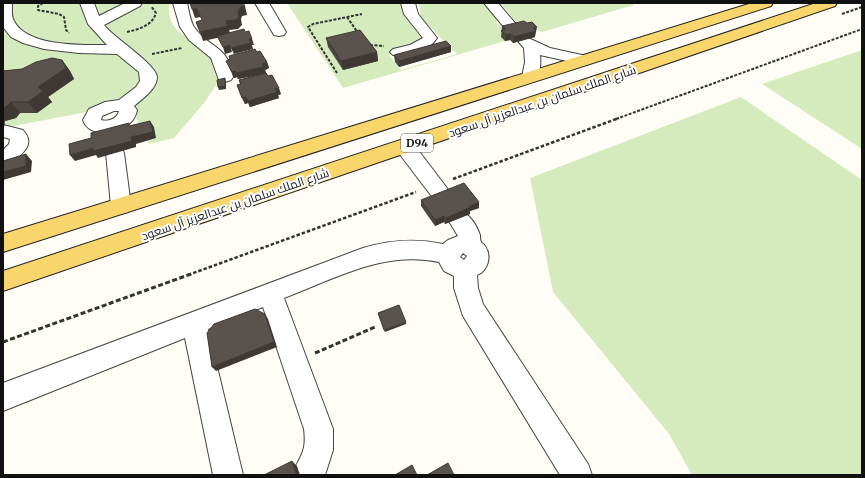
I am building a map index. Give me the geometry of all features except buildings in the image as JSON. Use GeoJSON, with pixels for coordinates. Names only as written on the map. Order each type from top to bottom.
{"type":"FeatureCollection","features":[{"type":"Feature","properties":{"kind":"main road","name":"شارع الملك سلمان بن عبدالعزيز آل سعود"},"geometry":{"type":"LineString","coordinates":[[3,243],[766,3]]}},
{"type":"Feature","properties":{"kind":"main road","name":"شارع الملك سلمان بن عبدالعزيز آل سعود"},"geometry":{"type":"LineString","coordinates":[[3,281],[830,3]]}},
{"type":"Feature","properties":{"kind":"street"},"geometry":{"type":"LineString","coordinates":[[5,3],[8,24],[16,32],[28,40],[64,48],[123,49]]}},
{"type":"Feature","properties":{"kind":"street"},"geometry":{"type":"LineString","coordinates":[[87,3],[91,18],[95,24],[147,70],[149,74],[149,80],[140,93],[122,106],[128,110],[126,117],[113,138],[121,206]]}},
{"type":"Feature","properties":{"kind":"street"},"geometry":{"type":"LineString","coordinates":[[95,24],[135,3]]}},
{"type":"Feature","properties":{"kind":"street"},"geometry":{"type":"LineString","coordinates":[[180,3],[186,26],[194,36],[216,52],[222,60],[225,68],[225,77]]}},
{"type":"Feature","properties":{"kind":"street"},"geometry":{"type":"LineString","coordinates":[[262,3],[279,32]]}},
{"type":"Feature","properties":{"kind":"street"},"geometry":{"type":"LineString","coordinates":[[398,52],[422,46],[428,43],[430,38],[412,16],[408,3]]}},
{"type":"Feature","properties":{"kind":"street"},"geometry":{"type":"LineString","coordinates":[[491,3],[513,30]]}},
{"type":"Feature","properties":{"kind":"street"},"geometry":{"type":"LineString","coordinates":[[530,77],[534,62],[528,43],[557,55],[585,60]]}},
{"type":"Feature","properties":{"kind":"street"},"geometry":{"type":"LineString","coordinates":[[3,131],[15,133],[19,136],[20,140],[14,151],[3,158]]}},
{"type":"Feature","properties":{"kind":"street"},"geometry":{"type":"LineString","coordinates":[[405,147],[443,197]]}},
{"type":"Feature","properties":{"kind":"street"},"geometry":{"type":"LineString","coordinates":[[458,218],[468,233],[470,239],[461,256],[466,288],[472,308],[577,475]]}},
{"type":"Feature","properties":{"kind":"street"},"geometry":{"type":"LineString","coordinates":[[3,397],[270,293],[380,252],[414,248],[461,256]]}},
{"type":"Feature","properties":{"kind":"street"},"geometry":{"type":"LineString","coordinates":[[270,293],[320,433],[320,447],[316,460],[307,475]]}},
{"type":"Feature","properties":{"kind":"street"},"geometry":{"type":"LineString","coordinates":[[194,323],[228,475]]}},
{"type":"Feature","properties":{"kind":"path"},"geometry":{"type":"LineString","coordinates":[[337,73],[308,27],[313,24],[362,14]]}},
{"type":"Feature","properties":{"kind":"path"},"geometry":{"type":"LineString","coordinates":[[347,17],[362,38]]}},
{"type":"Feature","properties":{"kind":"path"},"geometry":{"type":"LineString","coordinates":[[367,45],[383,46],[392,54],[398,52]]}},
{"type":"Feature","properties":{"kind":"path"},"geometry":{"type":"LineString","coordinates":[[137,61],[152,54],[181,48],[197,48],[210,54],[216,52]]}},
{"type":"Feature","properties":{"kind":"path"},"geometry":{"type":"LineString","coordinates":[[294,362],[375,327]]}},
{"type":"Feature","properties":{"kind":"green space"},"geometry":{"type":"Polygon","coordinates":[[[3,3],[169,3],[169,13],[174,26],[178,31],[195,42],[210,57],[223,75],[204,103],[174,138],[149,144],[129,104],[3,128],[3,3]]]}},
{"type":"Feature","properties":{"kind":"green space"},"geometry":{"type":"Polygon","coordinates":[[[287,3],[407,3],[407,17],[426,40],[418,48],[389,55],[401,70],[457,54],[421,18],[419,3],[485,3],[495,16],[497,23],[512,35],[501,37],[505,41],[343,88],[287,3]]]}},
{"type":"Feature","properties":{"kind":"green space"},"geometry":{"type":"Polygon","coordinates":[[[501,3],[632,3],[634,5],[542,32],[531,28],[523,31],[501,3]]]}},
{"type":"Feature","properties":{"kind":"green space"},"geometry":{"type":"Polygon","coordinates":[[[862,50],[862,149],[762,84],[862,50]]]}},
{"type":"Feature","properties":{"kind":"green space"},"geometry":{"type":"Polygon","coordinates":[[[741,97],[862,180],[862,475],[692,475],[669,434],[553,292],[530,178],[741,97]]]}}]}
